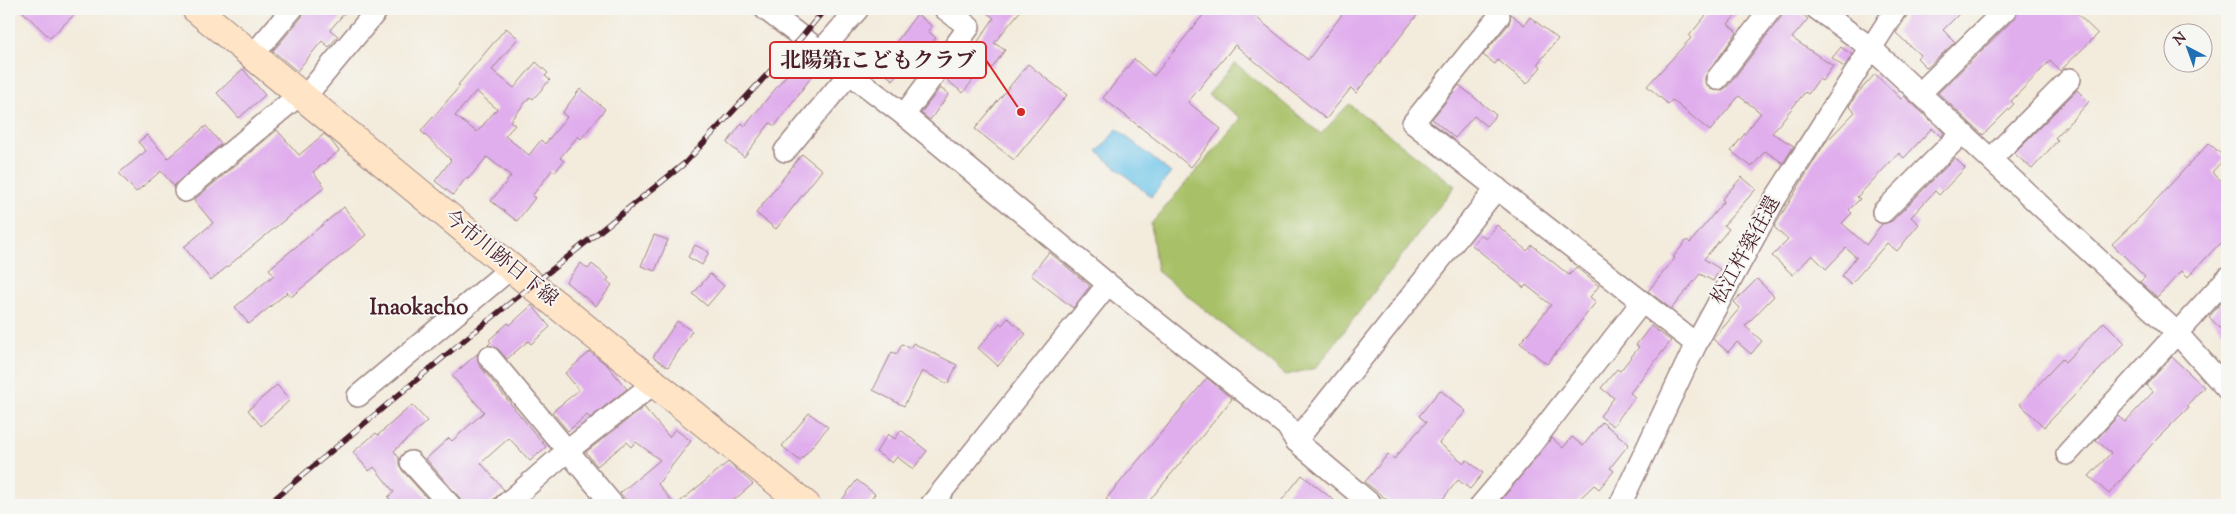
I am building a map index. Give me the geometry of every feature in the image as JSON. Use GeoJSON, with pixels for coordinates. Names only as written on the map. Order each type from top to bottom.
{"type":"FeatureCollection","features":[{"type":"Feature","properties":{"kind":"street","name":"今市川跡日下線"},"geometry":{"type":"LineString","coordinates":[[196,9],[653,384],[806,505]]}},
{"type":"Feature","properties":{"kind":"street"},"geometry":{"type":"LineString","coordinates":[[253,55],[292,9]]}},
{"type":"Feature","properties":{"kind":"street"},"geometry":{"type":"LineString","coordinates":[[185,191],[302,96],[378,9]]}},
{"type":"Feature","properties":{"kind":"street"},"geometry":{"type":"LineString","coordinates":[[765,9],[904,115],[1108,284],[1287,426],[1296,441],[1372,505]]}},
{"type":"Feature","properties":{"kind":"street"},"geometry":{"type":"LineString","coordinates":[[820,52],[858,9]]}},
{"type":"Feature","properties":{"kind":"street"},"geometry":{"type":"LineString","coordinates":[[904,115],[969,27],[945,9]]}},
{"type":"Feature","properties":{"kind":"street"},"geometry":{"type":"LineString","coordinates":[[1498,9],[1499,16],[1413,123],[1696,344]]}},
{"type":"Feature","properties":{"kind":"street"},"geometry":{"type":"LineString","coordinates":[[1717,79],[1771,9]]}},
{"type":"Feature","properties":{"kind":"street"},"geometry":{"type":"LineString","coordinates":[[1817,9],[1871,48],[1920,93],[2176,332],[2227,389]]}},
{"type":"Feature","properties":{"kind":"street","name":"松江杵築往還"},"geometry":{"type":"LineString","coordinates":[[1620,505],[1696,344],[1776,199],[1896,9]]}},
{"type":"Feature","properties":{"kind":"street"},"geometry":{"type":"LineString","coordinates":[[1920,93],[2006,9]]}},
{"type":"Feature","properties":{"kind":"street"},"geometry":{"type":"LineString","coordinates":[[785,151],[849,74]]}},
{"type":"Feature","properties":{"kind":"street"},"geometry":{"type":"LineString","coordinates":[[1991,159],[2070,79]]}},
{"type":"Feature","properties":{"kind":"street"},"geometry":{"type":"LineString","coordinates":[[1883,212],[1962,133]]}},
{"type":"Feature","properties":{"kind":"street"},"geometry":{"type":"LineString","coordinates":[[1296,441],[1497,188]]}},
{"type":"Feature","properties":{"kind":"street"},"geometry":{"type":"LineString","coordinates":[[358,396],[511,268]]}},
{"type":"Feature","properties":{"kind":"street"},"geometry":{"type":"LineString","coordinates":[[2067,454],[2227,278]]}},
{"type":"Feature","properties":{"kind":"street"},"geometry":{"type":"LineString","coordinates":[[931,505],[1108,284]]}},
{"type":"Feature","properties":{"kind":"street"},"geometry":{"type":"LineString","coordinates":[[1481,505],[1520,459],[1642,302]]}},
{"type":"Feature","properties":{"kind":"street"},"geometry":{"type":"LineString","coordinates":[[489,357],[613,505]]}},
{"type":"Feature","properties":{"kind":"street"},"geometry":{"type":"LineString","coordinates":[[505,505],[567,451],[653,384]]}},
{"type":"Feature","properties":{"kind":"street"},"geometry":{"type":"LineString","coordinates":[[411,462],[450,505]]}},
{"type":"Feature","properties":{"kind":"green space"},"geometry":{"type":"Polygon","coordinates":[[[1235,63],[1321,134],[1349,104],[1455,186],[1316,368],[1286,375],[1157,271],[1151,224],[1241,118],[1208,95],[1235,63]]]}},
{"type":"Feature","properties":{"kind":"water"},"geometry":{"type":"Polygon","coordinates":[[[1117,129],[1171,173],[1151,197],[1098,152],[1117,129]]]}},
{"type":"Feature","properties":{"kind":"building"},"geometry":{"type":"Polygon","coordinates":[[[20,9],[80,9],[50,38],[20,9]]]}},
{"type":"Feature","properties":{"kind":"building"},"geometry":{"type":"Polygon","coordinates":[[[304,9],[348,9],[330,30],[338,36],[329,47],[322,41],[297,71],[273,51],[302,17],[304,9]]]}},
{"type":"Feature","properties":{"kind":"building"},"geometry":{"type":"Polygon","coordinates":[[[982,9],[1022,9],[994,43],[1005,50],[992,68],[986,63],[963,93],[947,80],[964,57],[966,59],[994,18],[982,9]]]}},
{"type":"Feature","properties":{"kind":"building"},"geometry":{"type":"Polygon","coordinates":[[[1208,9],[1265,9],[1257,18],[1308,60],[1346,9],[1422,9],[1356,93],[1351,88],[1326,119],[1235,45],[1188,102],[1221,129],[1191,167],[1103,98],[1134,59],[1154,76],[1208,9]]]}},
{"type":"Feature","properties":{"kind":"building"},"geometry":{"type":"Polygon","coordinates":[[[1711,9],[1741,9],[1728,24],[1737,32],[1705,77],[1705,83],[1710,89],[1721,91],[1727,87],[1781,17],[1783,9],[1796,9],[1808,19],[1792,38],[1833,66],[1822,81],[1819,79],[1808,94],[1805,92],[1772,133],[1794,146],[1783,163],[1765,151],[1752,167],[1731,151],[1761,113],[1739,96],[1710,131],[1672,100],[1668,104],[1647,86],[1691,38],[1689,36],[1711,9]]]}},
{"type":"Feature","properties":{"kind":"building"},"geometry":{"type":"Polygon","coordinates":[[[1911,9],[1964,9],[1943,30],[1955,42],[1927,68],[1917,58],[1920,55],[1896,33],[1911,9]]]}},
{"type":"Feature","properties":{"kind":"building"},"geometry":{"type":"Polygon","coordinates":[[[2018,9],[2072,9],[2098,34],[2060,71],[2050,61],[2011,101],[2014,104],[1983,135],[1938,93],[2015,18],[2018,9]]]}},
{"type":"Feature","properties":{"kind":"building"},"geometry":{"type":"Polygon","coordinates":[[[917,14],[932,26],[928,31],[936,38],[923,53],[921,51],[909,67],[905,64],[893,80],[877,68],[917,14]]]}},
{"type":"Feature","properties":{"kind":"building"},"geometry":{"type":"Polygon","coordinates":[[[1511,14],[1524,25],[1530,17],[1558,39],[1538,63],[1541,67],[1527,84],[1498,60],[1495,64],[1483,55],[1509,24],[1511,14]]]}},
{"type":"Feature","properties":{"kind":"building"},"geometry":{"type":"Polygon","coordinates":[[[506,28],[518,38],[492,70],[514,88],[536,62],[548,73],[545,76],[550,80],[533,99],[530,97],[510,121],[515,125],[505,136],[529,155],[541,140],[545,144],[567,117],[562,113],[580,89],[605,109],[581,139],[578,136],[560,158],[564,161],[555,172],[552,170],[532,196],[535,198],[517,221],[491,201],[511,176],[487,157],[468,179],[466,178],[453,195],[435,181],[451,160],[421,131],[460,86],[458,85],[506,28]],[[476,91],[455,116],[477,132],[497,109],[476,91]]]}},
{"type":"Feature","properties":{"kind":"building"},"geometry":{"type":"Polygon","coordinates":[[[1841,47],[1852,55],[1844,67],[1832,58],[1841,47]]]}},
{"type":"Feature","properties":{"kind":"building"},"geometry":{"type":"Polygon","coordinates":[[[802,56],[818,68],[775,126],[770,123],[744,157],[727,143],[742,123],[745,126],[802,56]]]}},
{"type":"Feature","properties":{"kind":"building"},"geometry":{"type":"Polygon","coordinates":[[[1028,64],[1067,95],[1014,160],[975,129],[1028,64]]]}},
{"type":"Feature","properties":{"kind":"building"},"geometry":{"type":"Polygon","coordinates":[[[243,69],[265,95],[239,118],[217,93],[243,69]]]}},
{"type":"Feature","properties":{"kind":"building"},"geometry":{"type":"Polygon","coordinates":[[[1875,74],[1901,99],[1904,96],[1944,133],[1941,137],[1932,128],[1904,158],[1899,153],[1857,197],[1860,199],[1849,210],[1852,213],[1842,223],[1866,245],[1882,224],[1892,221],[1955,158],[1965,168],[1939,195],[1935,191],[1911,217],[1919,224],[1897,251],[1887,243],[1851,284],[1842,276],[1856,257],[1846,248],[1826,269],[1812,255],[1793,275],[1772,256],[1788,240],[1774,227],[1825,143],[1855,112],[1849,106],[1875,74]]]}},
{"type":"Feature","properties":{"kind":"building"},"geometry":{"type":"Polygon","coordinates":[[[1459,85],[1496,115],[1486,126],[1474,116],[1455,138],[1432,119],[1459,85]]]}},
{"type":"Feature","properties":{"kind":"building"},"geometry":{"type":"Polygon","coordinates":[[[940,88],[949,94],[930,120],[921,113],[940,88]]]}},
{"type":"Feature","properties":{"kind":"building"},"geometry":{"type":"Polygon","coordinates":[[[2077,90],[2089,102],[2055,138],[2058,140],[2032,169],[2014,153],[2077,90]]]}},
{"type":"Feature","properties":{"kind":"building"},"geometry":{"type":"Polygon","coordinates":[[[206,126],[221,144],[174,186],[161,171],[136,192],[119,173],[146,151],[138,142],[147,135],[168,158],[206,126]]]}},
{"type":"Feature","properties":{"kind":"building"},"geometry":{"type":"Polygon","coordinates":[[[277,130],[299,155],[324,134],[329,138],[339,151],[313,172],[325,187],[211,280],[184,247],[213,223],[194,200],[277,130]]]}},
{"type":"Feature","properties":{"kind":"building"},"geometry":{"type":"Polygon","coordinates":[[[2209,143],[2225,158],[2212,172],[2227,186],[2227,250],[2220,243],[2188,277],[2182,271],[2157,297],[2140,282],[2145,277],[2112,244],[2143,214],[2209,143]]]}},
{"type":"Feature","properties":{"kind":"building"},"geometry":{"type":"Polygon","coordinates":[[[802,154],[822,170],[776,229],[756,213],[802,154]]]}},
{"type":"Feature","properties":{"kind":"building"},"geometry":{"type":"Polygon","coordinates":[[[1742,177],[1756,189],[1724,225],[1729,229],[1704,259],[1720,269],[1713,281],[1700,274],[1671,309],[1648,291],[1687,240],[1690,243],[1724,201],[1722,199],[1742,177]]]}},
{"type":"Feature","properties":{"kind":"building"},"geometry":{"type":"Polygon","coordinates":[[[344,207],[366,235],[291,297],[288,292],[249,324],[235,307],[274,275],[269,269],[344,207]]]}},
{"type":"Feature","properties":{"kind":"building"},"geometry":{"type":"Polygon","coordinates":[[[1497,225],[1527,251],[1532,245],[1569,275],[1576,267],[1599,286],[1590,297],[1596,302],[1547,364],[1520,343],[1551,305],[1526,285],[1524,288],[1472,245],[1481,234],[1486,239],[1497,225]]]}},
{"type":"Feature","properties":{"kind":"building"},"geometry":{"type":"Polygon","coordinates":[[[654,235],[668,240],[655,271],[641,266],[654,235]]]}},
{"type":"Feature","properties":{"kind":"building"},"geometry":{"type":"Polygon","coordinates":[[[695,245],[709,252],[702,265],[688,257],[695,245]]]}},
{"type":"Feature","properties":{"kind":"building"},"geometry":{"type":"Polygon","coordinates":[[[1049,252],[1090,286],[1073,308],[1031,275],[1049,252]]]}},
{"type":"Feature","properties":{"kind":"building"},"geometry":{"type":"Polygon","coordinates":[[[581,263],[588,269],[592,264],[609,278],[607,281],[612,285],[596,306],[566,282],[581,263]]]}},
{"type":"Feature","properties":{"kind":"building"},"geometry":{"type":"Polygon","coordinates":[[[710,274],[724,286],[707,306],[693,294],[710,274]]]}},
{"type":"Feature","properties":{"kind":"building"},"geometry":{"type":"Polygon","coordinates":[[[1757,279],[1774,296],[1745,326],[1762,341],[1751,354],[1737,342],[1728,352],[1713,339],[1740,308],[1734,302],[1757,279]]]}},
{"type":"Feature","properties":{"kind":"building"},"geometry":{"type":"Polygon","coordinates":[[[2227,296],[2227,335],[2209,317],[2227,296]]]}},
{"type":"Feature","properties":{"kind":"building"},"geometry":{"type":"Polygon","coordinates":[[[532,305],[550,327],[531,344],[528,341],[507,359],[498,349],[488,345],[491,342],[489,340],[508,323],[510,325],[532,305]]]}},
{"type":"Feature","properties":{"kind":"building"},"geometry":{"type":"Polygon","coordinates":[[[1008,318],[1026,334],[998,366],[978,348],[1000,323],[1002,325],[1008,318]]]}},
{"type":"Feature","properties":{"kind":"building"},"geometry":{"type":"Polygon","coordinates":[[[677,321],[692,331],[668,367],[653,357],[677,321]]]}},
{"type":"Feature","properties":{"kind":"building"},"geometry":{"type":"Polygon","coordinates":[[[2104,322],[2125,343],[2044,427],[2020,404],[2062,359],[2065,362],[2104,322]]]}},
{"type":"Feature","properties":{"kind":"building"},"geometry":{"type":"Polygon","coordinates":[[[1651,326],[1671,341],[1630,393],[1635,397],[1613,426],[1600,416],[1614,398],[1601,388],[1617,369],[1620,371],[1639,347],[1636,345],[1651,326]]]}},
{"type":"Feature","properties":{"kind":"building"},"geometry":{"type":"Polygon","coordinates":[[[913,343],[957,365],[948,384],[922,371],[904,406],[873,390],[892,352],[897,354],[902,344],[910,348],[913,343]]]}},
{"type":"Feature","properties":{"kind":"building"},"geometry":{"type":"Polygon","coordinates":[[[590,352],[608,366],[627,389],[590,418],[587,415],[568,431],[552,412],[579,390],[565,373],[590,352]]]}},
{"type":"Feature","properties":{"kind":"building"},"geometry":{"type":"Polygon","coordinates":[[[477,354],[479,365],[546,447],[530,461],[509,438],[481,463],[504,490],[487,505],[462,505],[459,497],[426,459],[449,438],[452,441],[484,412],[452,376],[477,354]]]}},
{"type":"Feature","properties":{"kind":"building"},"geometry":{"type":"Polygon","coordinates":[[[2172,357],[2204,387],[2187,405],[2189,407],[2154,442],[2109,494],[2089,476],[2111,453],[2096,440],[2118,416],[2125,422],[2153,392],[2146,385],[2172,357]]]}},
{"type":"Feature","properties":{"kind":"building"},"geometry":{"type":"Polygon","coordinates":[[[1207,378],[1232,399],[1146,505],[1113,505],[1106,499],[1207,378]]]}},
{"type":"Feature","properties":{"kind":"building"},"geometry":{"type":"Polygon","coordinates":[[[277,385],[290,400],[261,426],[248,410],[277,385]]]}},
{"type":"Feature","properties":{"kind":"building"},"geometry":{"type":"Polygon","coordinates":[[[1440,390],[1466,411],[1439,443],[1464,463],[1467,460],[1483,473],[1470,489],[1458,480],[1438,505],[1394,505],[1365,482],[1388,454],[1394,459],[1426,422],[1419,416],[1440,390]]]}},
{"type":"Feature","properties":{"kind":"building"},"geometry":{"type":"Polygon","coordinates":[[[412,405],[427,421],[394,451],[399,458],[402,470],[433,505],[395,505],[388,497],[394,492],[374,467],[369,471],[353,452],[376,433],[378,435],[412,405]]]}},
{"type":"Feature","properties":{"kind":"building"},"geometry":{"type":"Polygon","coordinates":[[[644,407],[669,437],[675,429],[691,441],[658,484],[675,505],[630,505],[620,493],[660,460],[636,442],[631,447],[627,442],[597,466],[586,452],[644,407]]]}},
{"type":"Feature","properties":{"kind":"building"},"geometry":{"type":"Polygon","coordinates":[[[809,413],[828,427],[800,461],[782,446],[809,413]]]}},
{"type":"Feature","properties":{"kind":"building"},"geometry":{"type":"Polygon","coordinates":[[[1602,422],[1629,444],[1610,468],[1614,471],[1599,489],[1594,485],[1573,505],[1497,505],[1552,438],[1563,448],[1572,437],[1583,446],[1602,422]]]}},
{"type":"Feature","properties":{"kind":"building"},"geometry":{"type":"Polygon","coordinates":[[[901,430],[927,451],[913,469],[897,457],[892,463],[876,452],[888,434],[895,439],[901,430]]]}},
{"type":"Feature","properties":{"kind":"building"},"geometry":{"type":"Polygon","coordinates":[[[728,462],[753,484],[728,505],[676,505],[728,462]]]}},
{"type":"Feature","properties":{"kind":"building"},"geometry":{"type":"Polygon","coordinates":[[[1302,475],[1340,505],[1278,505],[1302,475]]]}},
{"type":"Feature","properties":{"kind":"building"},"geometry":{"type":"Polygon","coordinates":[[[857,480],[875,494],[866,505],[838,505],[857,480]]]}},
{"type":"Feature","properties":{"kind":"railway"},"geometry":{"type":"LineString","coordinates":[[267,505],[469,336],[685,163],[801,38],[825,9]]}},
{"type":"Feature","properties":{"kind":"place","name":"北陽第1こどもクラブ"},"geometry":{"type":"Point","coordinates":[1021,112]}},
{"type":"Feature","properties":{"kind":"district","name":"Inaokacho"},"geometry":{"type":"Point","coordinates":[419,309]}}]}
